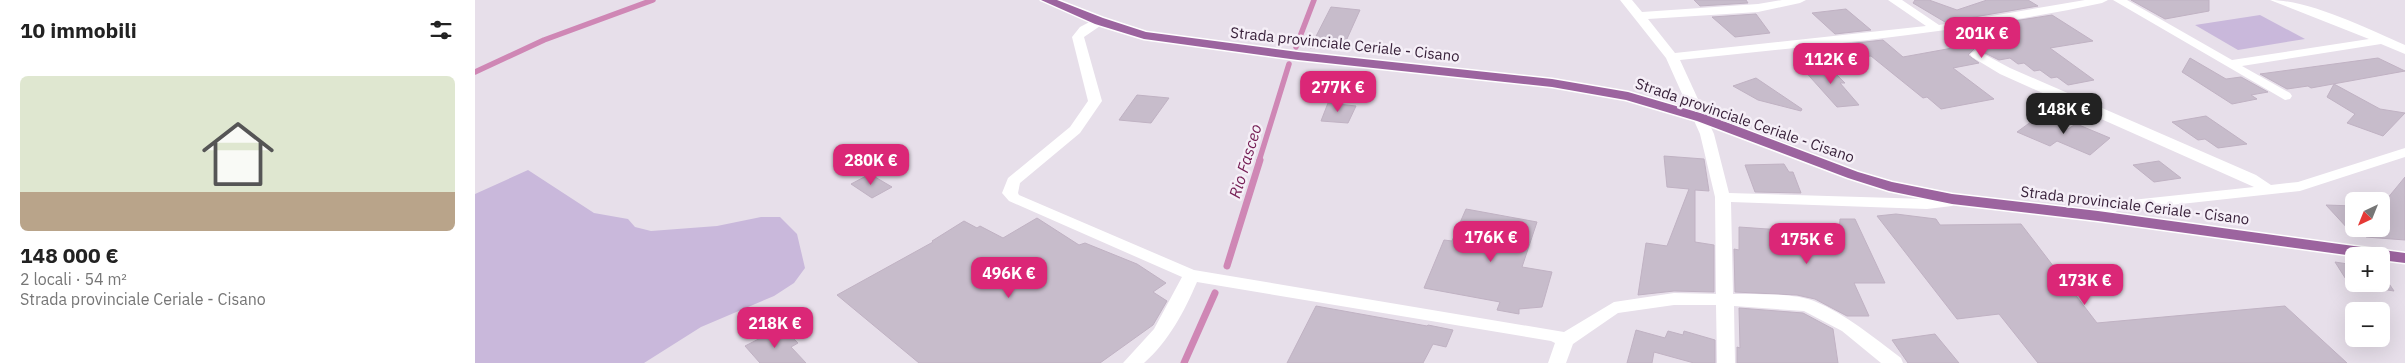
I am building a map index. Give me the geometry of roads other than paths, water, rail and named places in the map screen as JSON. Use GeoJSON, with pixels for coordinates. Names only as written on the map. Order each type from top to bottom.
{"type":"FeatureCollection","features":[{"type":"Feature","properties":{"kind":"main road","name":"Strada provinciale Ceriale - Cisano"},"geometry":{"type":"LineString","coordinates":[[1047,0],[1099,21],[1144,35],[1203,44],[1596,89],[1653,102],[1702,118],[1853,175],[1889,186],[1952,199],[2098,216],[2405,258]]}},
{"type":"Feature","properties":{"kind":"street"},"geometry":{"type":"LineString","coordinates":[[1626,0],[1672,57],[1693,105],[1702,118],[1723,197],[1726,363]]}},
{"type":"Feature","properties":{"kind":"street"},"geometry":{"type":"LineString","coordinates":[[1640,16],[1759,8],[1800,0]]}},
{"type":"Feature","properties":{"kind":"street"},"geometry":{"type":"LineString","coordinates":[[1894,0],[1938,28]]}},
{"type":"Feature","properties":{"kind":"street"},"geometry":{"type":"LineString","coordinates":[[1672,57],[2031,16],[2102,0]]}},
{"type":"Feature","properties":{"kind":"street"},"geometry":{"type":"LineString","coordinates":[[2119,0],[2285,96]]}},
{"type":"Feature","properties":{"kind":"street"},"geometry":{"type":"LineString","coordinates":[[2275,0],[2355,28],[2405,50]]}},
{"type":"Feature","properties":{"kind":"street"},"geometry":{"type":"LineString","coordinates":[[1099,21],[1084,30],[1078,37],[1095,101],[1075,130],[1013,181],[1010,193],[1021,202],[1191,275],[1555,335],[1565,340]]}},
{"type":"Feature","properties":{"kind":"street"},"geometry":{"type":"LineString","coordinates":[[2231,64],[2383,40]]}},
{"type":"Feature","properties":{"kind":"street"},"geometry":{"type":"LineString","coordinates":[[1976,54],[2005,71],[2251,178],[2269,190]]}},
{"type":"Feature","properties":{"kind":"street"},"geometry":{"type":"LineString","coordinates":[[2098,216],[2113,207],[2300,186],[2405,152]]}},
{"type":"Feature","properties":{"kind":"street"},"geometry":{"type":"LineString","coordinates":[[1723,197],[1927,204],[1947,203],[1952,199]]}},
{"type":"Feature","properties":{"kind":"street"},"geometry":{"type":"LineString","coordinates":[[1132,363],[1143,354],[1170,322],[1191,275]]}},
{"type":"Feature","properties":{"kind":"street"},"geometry":{"type":"LineString","coordinates":[[1557,363],[1565,340],[1614,308],[1674,299],[1808,305],[1848,327],[1893,363]]}},
{"type":"Feature","properties":{"kind":"waterway"},"geometry":{"type":"LineString","coordinates":[[475,72],[544,40],[653,0]]}},
{"type":"Feature","properties":{"kind":"waterway","name":"Rio Fasceo"},"geometry":{"type":"LineString","coordinates":[[1296,47],[1314,0]]}},
{"type":"Feature","properties":{"kind":"waterway","name":"Rio Fasceo"},"geometry":{"type":"LineString","coordinates":[[1259,161],[1289,64]]}},
{"type":"Feature","properties":{"kind":"waterway","name":"Rio Fasceo"},"geometry":{"type":"LineString","coordinates":[[1227,266],[1260,160]]}},
{"type":"Feature","properties":{"kind":"waterway","name":"Rio Fasceo"},"geometry":{"type":"LineString","coordinates":[[1184,363],[1215,293]]}}]}
